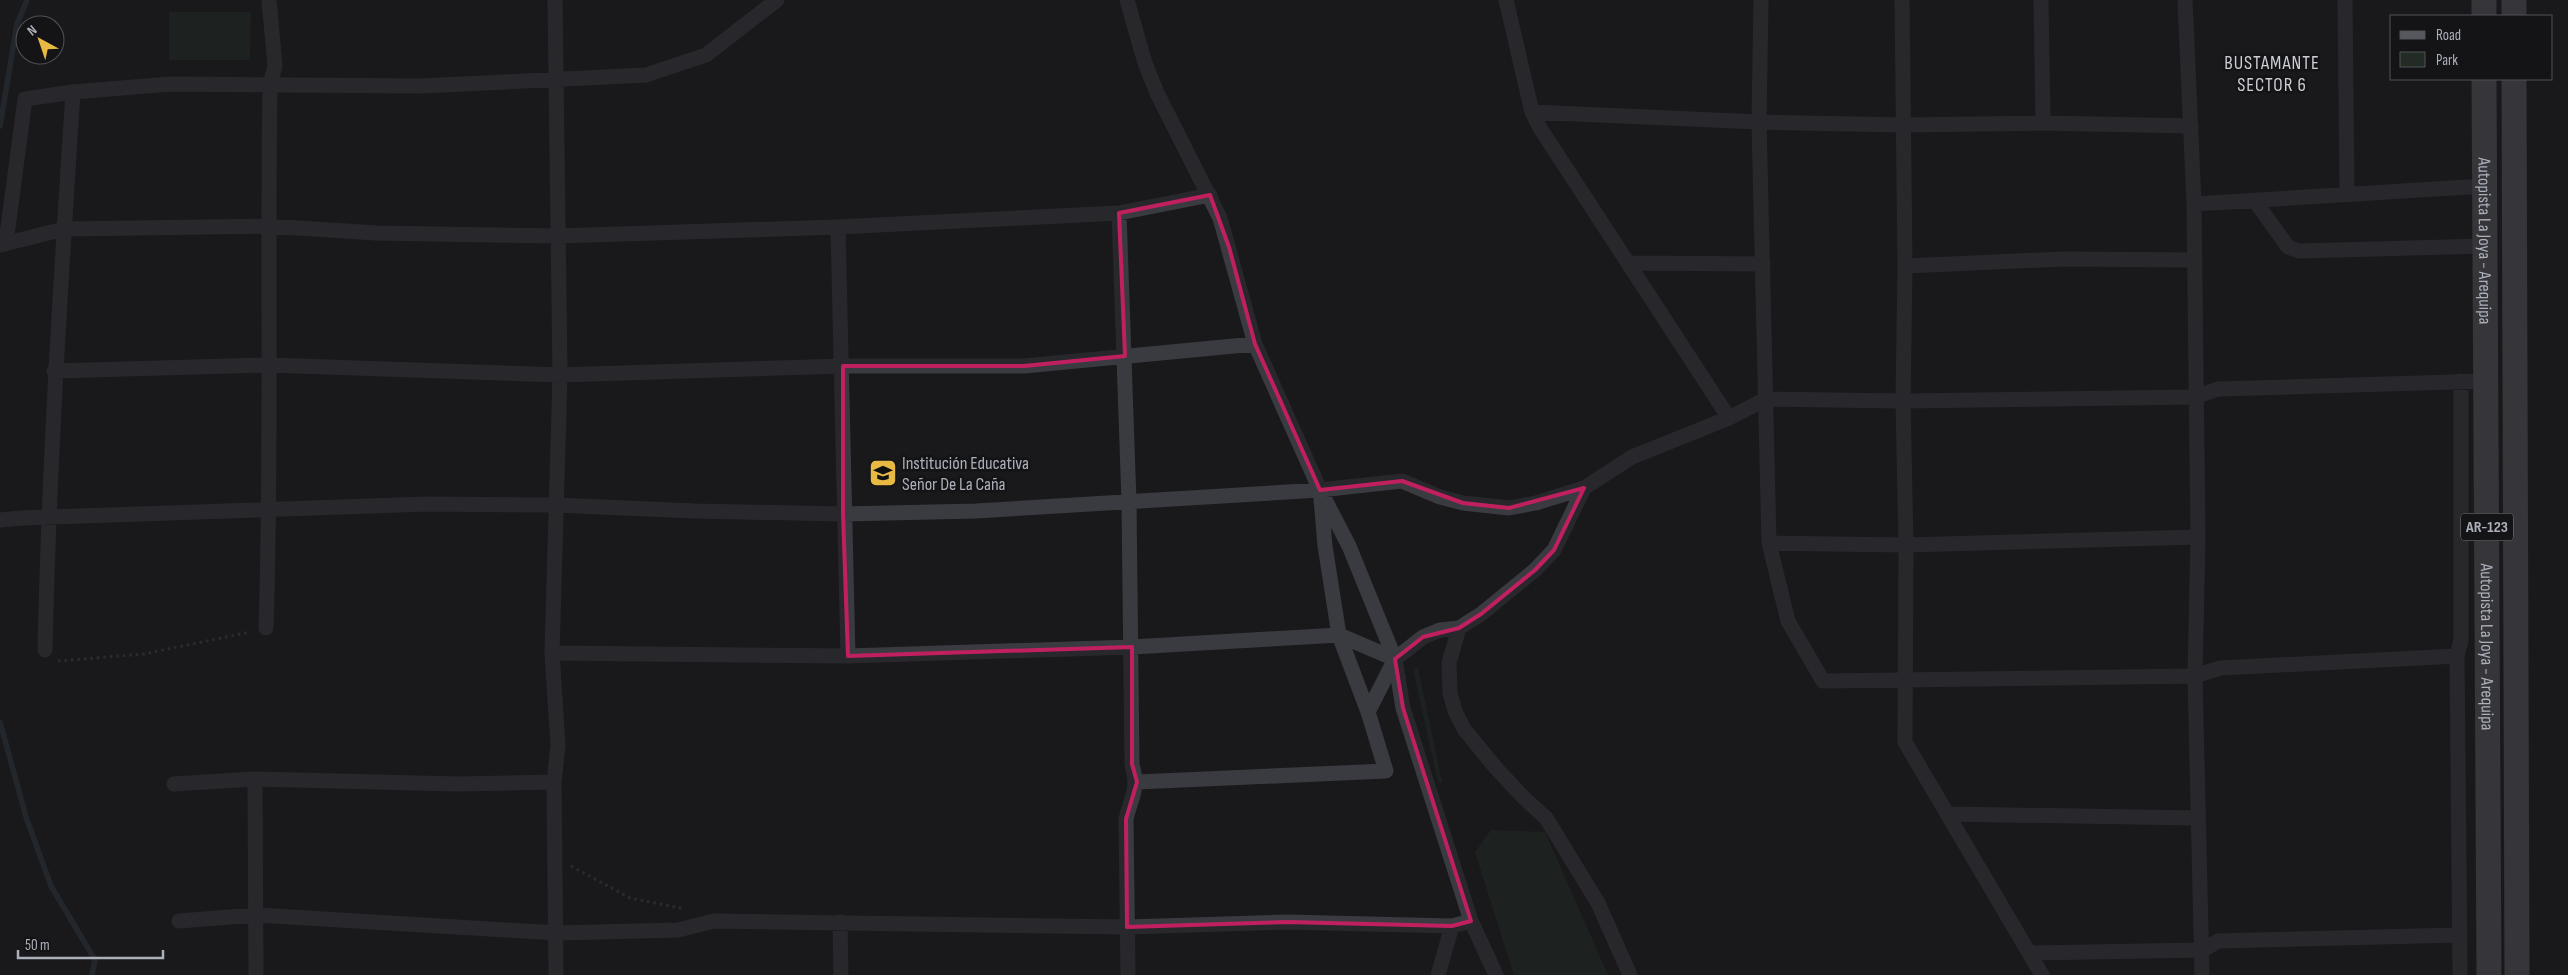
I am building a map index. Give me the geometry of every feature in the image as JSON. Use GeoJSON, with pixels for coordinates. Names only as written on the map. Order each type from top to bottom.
{"type":"FeatureCollection","features":[{"type":"Feature","properties":{"kind":"main road"},"geometry":{"type":"LineString","coordinates":[[2484,0],[2484,15]]}},
{"type":"Feature","properties":{"kind":"main road"},"geometry":{"type":"LineString","coordinates":[[2514,0],[2514,15]]}},
{"type":"Feature","properties":{"kind":"main road","name":"Autopista La Joya - Arequipa"},"geometry":{"type":"LineString","coordinates":[[2484,80],[2489,975]]}},
{"type":"Feature","properties":{"kind":"main road","name":"Autopista La Joya - Arequipa"},"geometry":{"type":"LineString","coordinates":[[2514,80],[2517,975]]}},
{"type":"Feature","properties":{"kind":"street"},"geometry":{"type":"LineString","coordinates":[[266,628],[270,511],[267,226],[270,84],[275,66],[269,0]]}},
{"type":"Feature","properties":{"kind":"street"},"geometry":{"type":"LineString","coordinates":[[555,0],[560,375],[552,653],[558,745],[554,782],[556,975]]}},
{"type":"Feature","properties":{"kind":"street"},"geometry":{"type":"LineString","coordinates":[[777,0],[706,56],[646,75],[556,81],[421,86],[171,84],[73,92],[25,99],[3,244],[64,229],[267,226],[376,233],[558,236],[838,227],[1119,213],[1210,195]]}},
{"type":"Feature","properties":{"kind":"street"},"geometry":{"type":"LineString","coordinates":[[1127,0],[1146,63],[1158,93],[1210,195],[1229,247],[1255,344],[1320,490],[1349,546],[1395,659],[1403,708],[1471,921],[1496,975]]}},
{"type":"Feature","properties":{"kind":"street"},"geometry":{"type":"LineString","coordinates":[[1506,0],[1532,112],[1540,128],[1729,418]]}},
{"type":"Feature","properties":{"kind":"street"},"geometry":{"type":"LineString","coordinates":[[1761,0],[1759,122],[1769,542],[1788,621],[1823,681],[2195,676],[2220,668],[2457,656]]}},
{"type":"Feature","properties":{"kind":"street"},"geometry":{"type":"LineString","coordinates":[[1902,0],[1905,266],[1903,401],[1906,545],[1905,742],[2042,975]]}},
{"type":"Feature","properties":{"kind":"street"},"geometry":{"type":"LineString","coordinates":[[2041,0],[2043,123]]}},
{"type":"Feature","properties":{"kind":"street"},"geometry":{"type":"LineString","coordinates":[[2185,0],[2194,204],[2198,537],[2195,676],[2197,818],[2203,950],[2202,975]]}},
{"type":"Feature","properties":{"kind":"street"},"geometry":{"type":"LineString","coordinates":[[2345,0],[2347,194]]}},
{"type":"Feature","properties":{"kind":"street"},"geometry":{"type":"LineString","coordinates":[[45,650],[54,372],[73,92]]}},
{"type":"Feature","properties":{"kind":"street"},"geometry":{"type":"LineString","coordinates":[[1532,112],[1759,122],[1903,125],[2043,123],[2191,126]]}},
{"type":"Feature","properties":{"kind":"street"},"geometry":{"type":"LineString","coordinates":[[2194,204],[2484,186]]}},
{"type":"Feature","properties":{"kind":"street"},"geometry":{"type":"LineString","coordinates":[[2255,201],[2288,247],[2299,251],[2485,246]]}},
{"type":"Feature","properties":{"kind":"street"},"geometry":{"type":"LineString","coordinates":[[1119,213],[1129,502],[1132,764],[1137,782],[1135,794],[1126,819],[1128,975]]}},
{"type":"Feature","properties":{"kind":"street"},"geometry":{"type":"LineString","coordinates":[[838,227],[843,366],[843,514],[848,656]]}},
{"type":"Feature","properties":{"kind":"street"},"geometry":{"type":"LineString","coordinates":[[1905,266],[2064,259],[2194,260]]}},
{"type":"Feature","properties":{"kind":"street"},"geometry":{"type":"LineString","coordinates":[[1629,263],[1763,264]]}},
{"type":"Feature","properties":{"kind":"street"},"geometry":{"type":"LineString","coordinates":[[54,372],[268,365],[560,375],[843,366],[1024,366],[1255,344]]}},
{"type":"Feature","properties":{"kind":"street"},"geometry":{"type":"LineString","coordinates":[[2460,975],[2457,656],[2461,640],[2461,381]]}},
{"type":"Feature","properties":{"kind":"street"},"geometry":{"type":"LineString","coordinates":[[0,520],[427,504],[556,504],[694,511],[843,514],[976,511],[1320,490],[1402,482],[1464,504],[1509,508],[1536,503],[1584,488],[1632,457],[1729,418],[1766,399],[1903,401],[2195,397],[2218,389],[2486,381]]}},
{"type":"Feature","properties":{"kind":"street"},"geometry":{"type":"LineString","coordinates":[[1368,712],[1395,659],[1423,637],[1440,630],[1459,628],[1509,593],[1554,550],[1584,488]]}},
{"type":"Feature","properties":{"kind":"street"},"geometry":{"type":"LineString","coordinates":[[1137,782],[1386,771],[1368,712],[1339,635],[1325,546],[1320,490]]}},
{"type":"Feature","properties":{"kind":"street"},"geometry":{"type":"LineString","coordinates":[[1769,542],[1906,545],[2198,537]]}},
{"type":"Feature","properties":{"kind":"street"},"geometry":{"type":"LineString","coordinates":[[1459,628],[1449,670],[1450,693],[1458,717],[1464,729],[1496,768],[1522,797],[1546,818],[1598,902],[1630,975]]}},
{"type":"Feature","properties":{"kind":"street"},"geometry":{"type":"LineString","coordinates":[[552,653],[848,656],[1132,647],[1339,635],[1395,659]]}},
{"type":"Feature","properties":{"kind":"street"},"geometry":{"type":"LineString","coordinates":[[2461,640],[2488,637]]}},
{"type":"Feature","properties":{"kind":"street"},"geometry":{"type":"LineString","coordinates":[[174,784],[255,779],[457,784],[554,782]]}},
{"type":"Feature","properties":{"kind":"street"},"geometry":{"type":"LineString","coordinates":[[255,779],[256,975]]}},
{"type":"Feature","properties":{"kind":"street"},"geometry":{"type":"LineString","coordinates":[[1947,814],[2197,818]]}},
{"type":"Feature","properties":{"kind":"street"},"geometry":{"type":"LineString","coordinates":[[178,921],[257,915],[556,933],[678,930],[714,921],[1127,926],[1287,922],[1452,926],[1471,921]]}},
{"type":"Feature","properties":{"kind":"street"},"geometry":{"type":"LineString","coordinates":[[840,922],[842,975]]}},
{"type":"Feature","properties":{"kind":"street"},"geometry":{"type":"LineString","coordinates":[[1438,975],[1452,926]]}},
{"type":"Feature","properties":{"kind":"street"},"geometry":{"type":"LineString","coordinates":[[2029,953],[2203,950],[2218,941],[2460,935]]}},
{"type":"Feature","properties":{"kind":"path"},"geometry":{"type":"LineString","coordinates":[[45,650],[54,661],[144,654],[266,628]]}},
{"type":"Feature","properties":{"kind":"path"},"geometry":{"type":"LineString","coordinates":[[555,857],[630,898],[685,909],[714,921]]}},
{"type":"Feature","properties":{"kind":"highlighted area"},"geometry":{"type":"Polygon","coordinates":[[[1210,195],[1229,247],[1255,344],[1320,490],[1402,481],[1463,503],[1509,508],[1584,488],[1554,550],[1535,570],[1481,614],[1459,628],[1423,637],[1395,659],[1403,708],[1471,921],[1452,926],[1287,922],[1127,927],[1126,819],[1137,782],[1132,764],[1132,647],[848,656],[843,514],[843,366],[1024,366],[1125,356],[1119,213],[1210,195]]]}},
{"type":"Feature","properties":{"kind":"green space"},"geometry":{"type":"Polygon","coordinates":[[[169,12],[251,12],[250,60],[169,60],[169,12]]]}},
{"type":"Feature","properties":{"kind":"green space"},"geometry":{"type":"Polygon","coordinates":[[[1418,668],[1442,782],[1438,782],[1413,669],[1418,668]]]}},
{"type":"Feature","properties":{"kind":"green space"},"geometry":{"type":"Polygon","coordinates":[[[1491,830],[1545,832],[1608,975],[1514,975],[1475,852],[1491,830]]]}},
{"type":"Feature","properties":{"kind":"waterway"},"geometry":{"type":"LineString","coordinates":[[0,126],[17,24],[27,0]]}},
{"type":"Feature","properties":{"kind":"waterway"},"geometry":{"type":"LineString","coordinates":[[0,722],[26,817],[51,886],[95,960],[92,975]]}},
{"type":"Feature","properties":{"kind":"place","name":"Institución Educativa Señor De La Caña"},"geometry":{"type":"Point","coordinates":[883,473]}},
{"type":"Feature","properties":{"kind":"district","name":"BUSTAMANTE SECTOR 6"},"geometry":{"type":"Point","coordinates":[2272,74]}}]}
